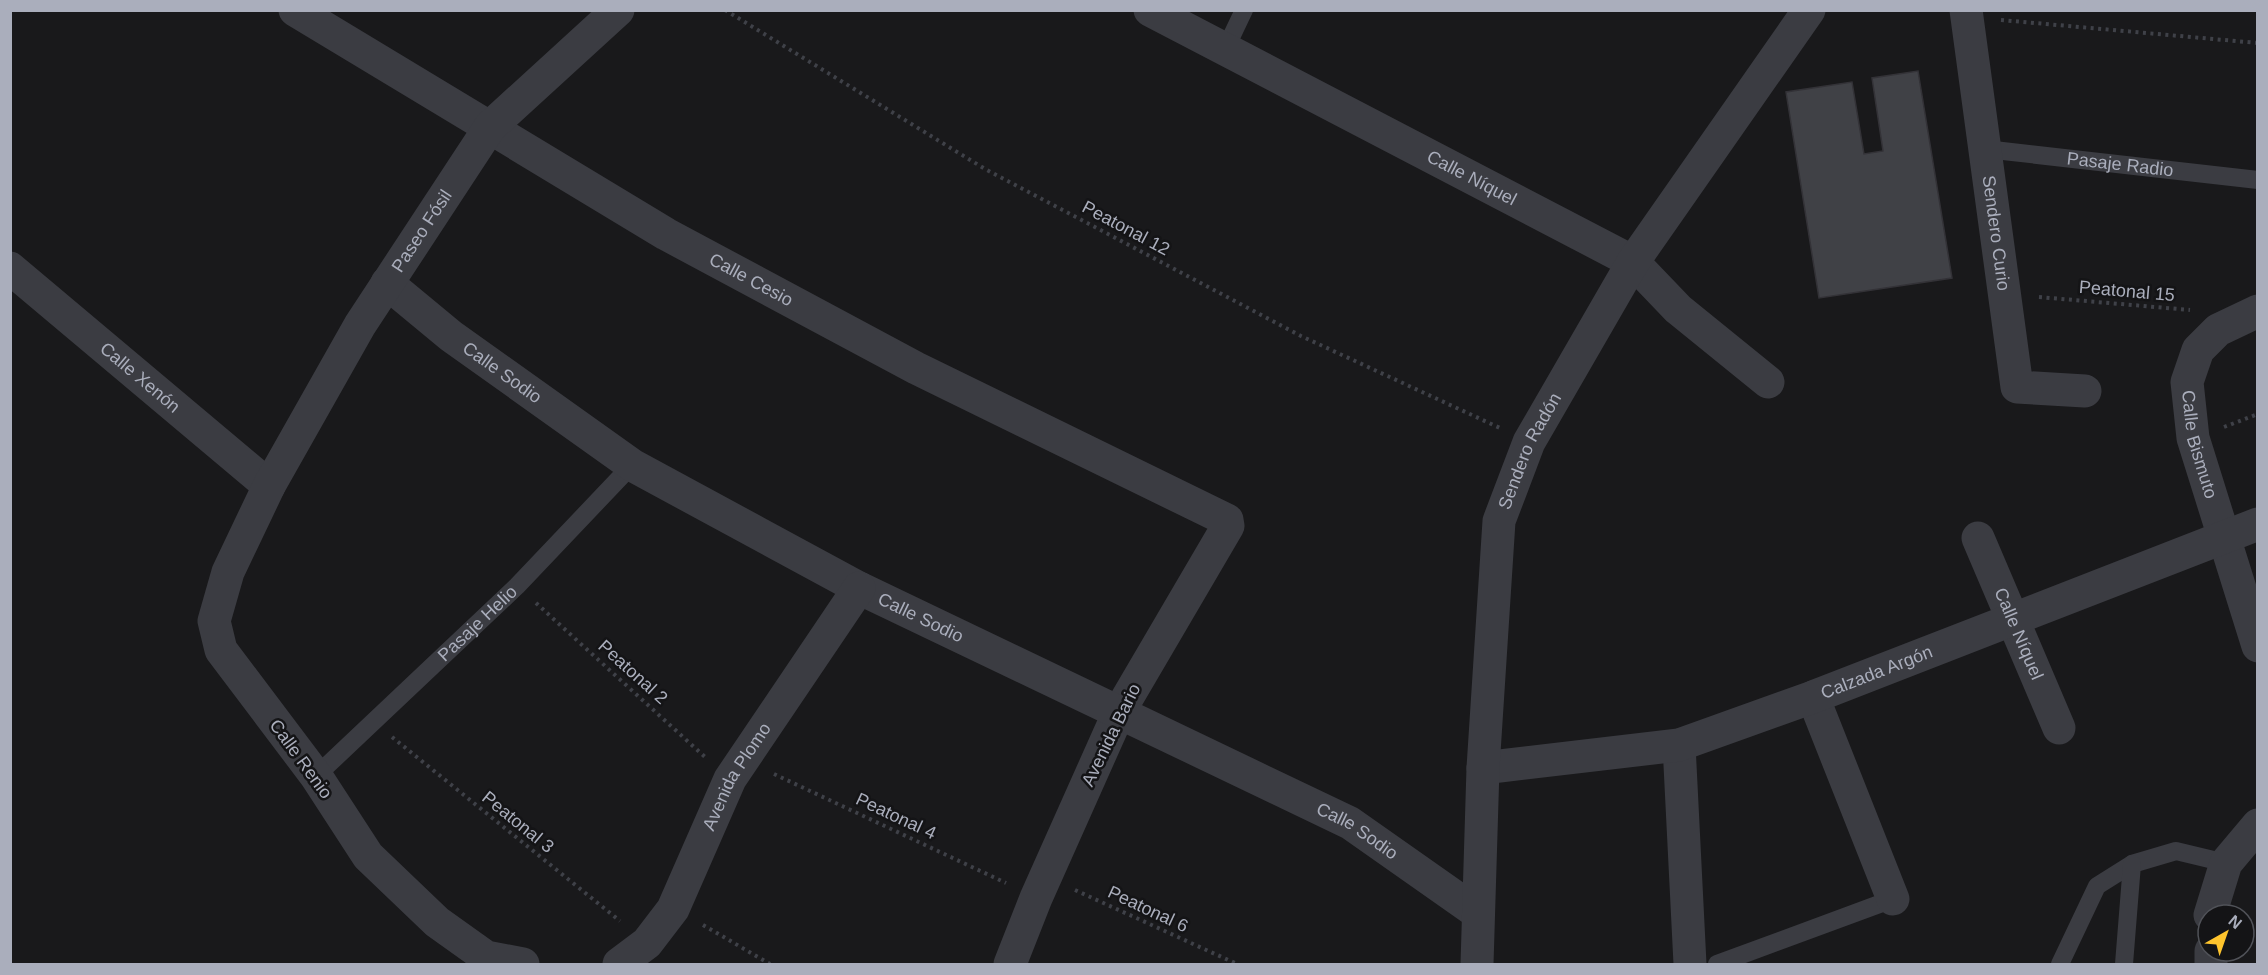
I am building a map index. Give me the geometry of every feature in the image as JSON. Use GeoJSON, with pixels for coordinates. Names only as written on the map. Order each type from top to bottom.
{"type":"FeatureCollection","features":[{"type":"Feature","properties":{"kind":"street","name":"Calle Cesio"},"geometry":{"type":"LineString","coordinates":[[295,10],[666,234],[916,368],[1223,516]]}},
{"type":"Feature","properties":{"kind":"street","name":"Paseo Fósil"},"geometry":{"type":"LineString","coordinates":[[269,486],[387,283],[490,127],[618,10]]}},
{"type":"Feature","properties":{"kind":"street","name":"Calle Níquel"},"geometry":{"type":"LineString","coordinates":[[1150,10],[1633,262],[1678,309],[1768,382]]}},
{"type":"Feature","properties":{"kind":"street","name":"Sendero Radón"},"geometry":{"type":"LineString","coordinates":[[1477,964],[1483,768],[1499,521],[1529,442],[1633,262],[1809,10]]}},
{"type":"Feature","properties":{"kind":"street","name":"Sendero Curio"},"geometry":{"type":"LineString","coordinates":[[1967,14],[2016,387],[2085,391]]}},
{"type":"Feature","properties":{"kind":"street","name":"Calle Xenón"},"geometry":{"type":"LineString","coordinates":[[10,268],[269,486]]}},
{"type":"Feature","properties":{"kind":"street","name":"Calle Sodio"},"geometry":{"type":"LineString","coordinates":[[387,283],[451,336],[632,465],[859,588],[1350,823],[1478,913]]}},
{"type":"Feature","properties":{"kind":"street","name":"Calle Bismuto"},"geometry":{"type":"LineString","coordinates":[[2252,313],[2218,330],[2198,350],[2187,382],[2193,438],[2258,646]]}},
{"type":"Feature","properties":{"kind":"street","name":"Calle Renio"},"geometry":{"type":"LineString","coordinates":[[269,486],[228,572],[214,621],[221,650],[316,776],[368,856],[438,922],[486,957],[523,964]]}},
{"type":"Feature","properties":{"kind":"street","name":"Avenida Bario"},"geometry":{"type":"LineString","coordinates":[[1010,964],[1119,712],[1228,526],[1223,516]]}},
{"type":"Feature","properties":{"kind":"street","name":"Calzada Argón"},"geometry":{"type":"LineString","coordinates":[[1483,768],[1679,745],[1813,697],[2011,618],[2258,524]]}},
{"type":"Feature","properties":{"kind":"street","name":"Calle Níquel"},"geometry":{"type":"LineString","coordinates":[[1978,538],[2059,728]]}},
{"type":"Feature","properties":{"kind":"street","name":"Avenida Plomo"},"geometry":{"type":"LineString","coordinates":[[619,964],[647,943],[674,909],[737,769],[859,588]]}},
{"type":"Feature","properties":{"kind":"street"},"geometry":{"type":"LineString","coordinates":[[1813,697],[1893,899]]}},
{"type":"Feature","properties":{"kind":"street"},"geometry":{"type":"LineString","coordinates":[[1679,745],[1690,964]]}},
{"type":"Feature","properties":{"kind":"street"},"geometry":{"type":"LineString","coordinates":[[2214,903],[2226,863],[2258,825]]}},
{"type":"Feature","properties":{"kind":"lane"},"geometry":{"type":"LineString","coordinates":[[1225,50],[1244,10]]}},
{"type":"Feature","properties":{"kind":"lane","name":"Pasaje Radio"},"geometry":{"type":"LineString","coordinates":[[1985,149],[2258,180]]}},
{"type":"Feature","properties":{"kind":"lane","name":"Pasaje Helio"},"geometry":{"type":"LineString","coordinates":[[316,776],[517,586],[632,465]]}},
{"type":"Feature","properties":{"kind":"lane"},"geometry":{"type":"LineString","coordinates":[[2060,964],[2097,886],[2132,864],[2176,851],[2226,863]]}},
{"type":"Feature","properties":{"kind":"lane"},"geometry":{"type":"LineString","coordinates":[[2124,964],[2132,864]]}},
{"type":"Feature","properties":{"kind":"lane"},"geometry":{"type":"LineString","coordinates":[[1717,964],[1893,899]]}},
{"type":"Feature","properties":{"kind":"path","name":"Peatonal 12"},"geometry":{"type":"LineString","coordinates":[[726,10],[985,169],[1301,336],[1529,442]]}},
{"type":"Feature","properties":{"kind":"path"},"geometry":{"type":"LineString","coordinates":[[1967,14],[2258,43]]}},
{"type":"Feature","properties":{"kind":"path","name":"Peatonal 15"},"geometry":{"type":"LineString","coordinates":[[2004,294],[2252,313]]}},
{"type":"Feature","properties":{"kind":"path","name":"Peatonal 2"},"geometry":{"type":"LineString","coordinates":[[517,586],[737,769]]}},
{"type":"Feature","properties":{"kind":"path","name":"Peatonal 3"},"geometry":{"type":"LineString","coordinates":[[373,722],[647,943]]}},
{"type":"Feature","properties":{"kind":"path","name":"Peatonal 4"},"geometry":{"type":"LineString","coordinates":[[737,769],[1042,887]]}},
{"type":"Feature","properties":{"kind":"path","name":"Peatonal 6"},"geometry":{"type":"LineString","coordinates":[[1042,887],[1238,964]]}},
{"type":"Feature","properties":{"kind":"path"},"geometry":{"type":"LineString","coordinates":[[674,909],[770,964]]}},
{"type":"Feature","properties":{"kind":"building"},"geometry":{"type":"Polygon","coordinates":[[[1918,71],[1952,278],[1819,298],[1786,92],[1852,82],[1864,154],[1883,151],[1872,78],[1918,71]]]}}]}
